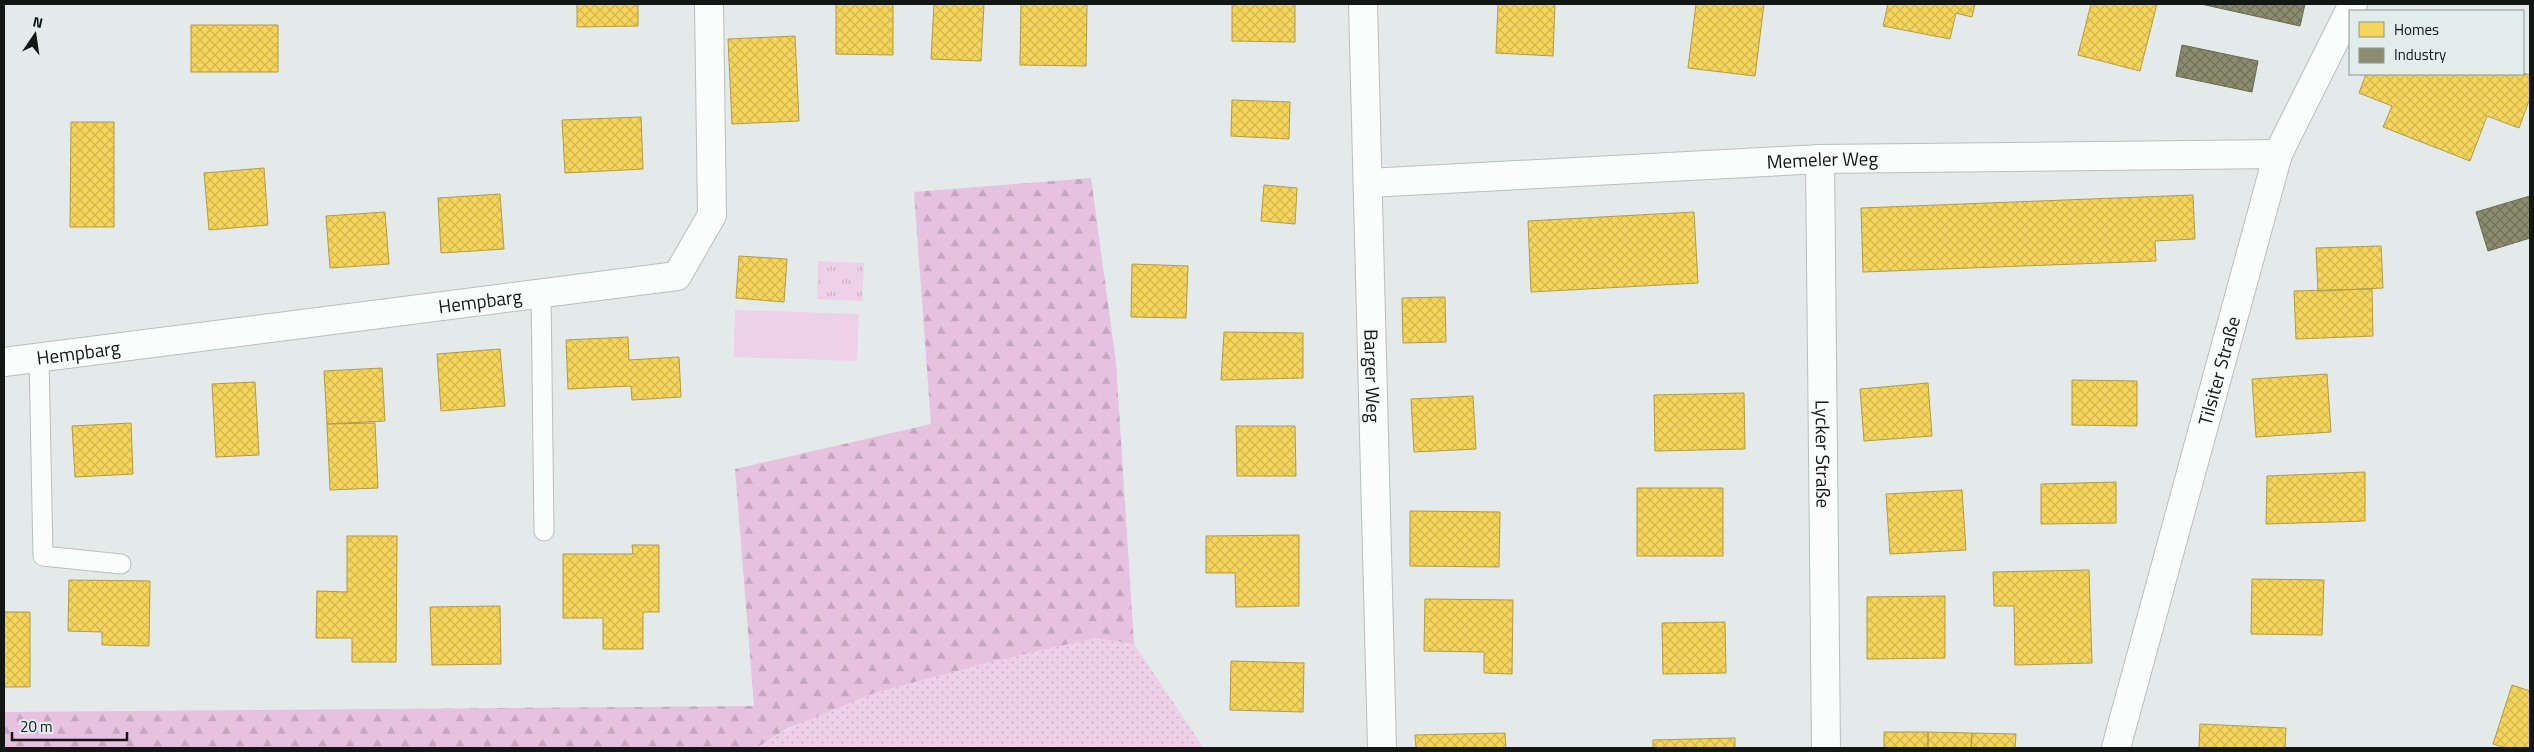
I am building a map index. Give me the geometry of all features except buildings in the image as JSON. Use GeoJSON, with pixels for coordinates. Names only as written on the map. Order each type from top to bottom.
{"type":"FeatureCollection","features":[{"type":"Feature","properties":{"kind":"street","name":"Hempbarg"},"geometry":{"type":"LineString","coordinates":[[4,362],[677,276],[712,215],[709,4]]}},
{"type":"Feature","properties":{"kind":"street","name":"Barger Weg"},"geometry":{"type":"LineString","coordinates":[[1363,4],[1382,748]]}},
{"type":"Feature","properties":{"kind":"street","name":"Tilsiter Straße"},"geometry":{"type":"LineString","coordinates":[[2116,748],[2278,154],[2349,12]]}},
{"type":"Feature","properties":{"kind":"street","name":"Memeler Weg"},"geometry":{"type":"LineString","coordinates":[[1368,183],[1820,159],[2278,154]]}},
{"type":"Feature","properties":{"kind":"street","name":"Lycker Straße"},"geometry":{"type":"LineString","coordinates":[[1820,159],[1826,748]]}},
{"type":"Feature","properties":{"kind":"lane"},"geometry":{"type":"LineString","coordinates":[[541,292],[544,531]]}},
{"type":"Feature","properties":{"kind":"lane"},"geometry":{"type":"LineString","coordinates":[[39,358],[43,556],[122,564]]}},
{"type":"Feature","properties":{"kind":"green space"},"geometry":{"type":"Polygon","coordinates":[[[1091,178],[1116,363],[1134,644],[1095,638],[990,662],[877,692],[786,729],[756,748],[4,748],[4,712],[754,706],[735,469],[931,424],[914,192],[1091,178]]]}},
{"type":"Feature","properties":{"kind":"green space"},"geometry":{"type":"Polygon","coordinates":[[[818,261],[864,263],[862,301],[817,299],[818,261]]]}},
{"type":"Feature","properties":{"kind":"green space"},"geometry":{"type":"Polygon","coordinates":[[[735,310],[859,314],[857,361],[734,357],[735,310]]]}},
{"type":"Feature","properties":{"kind":"green space"},"geometry":{"type":"Polygon","coordinates":[[[1095,638],[1134,644],[1204,748],[756,748],[793,726],[876,692],[964,667],[1095,638]]]}}]}
